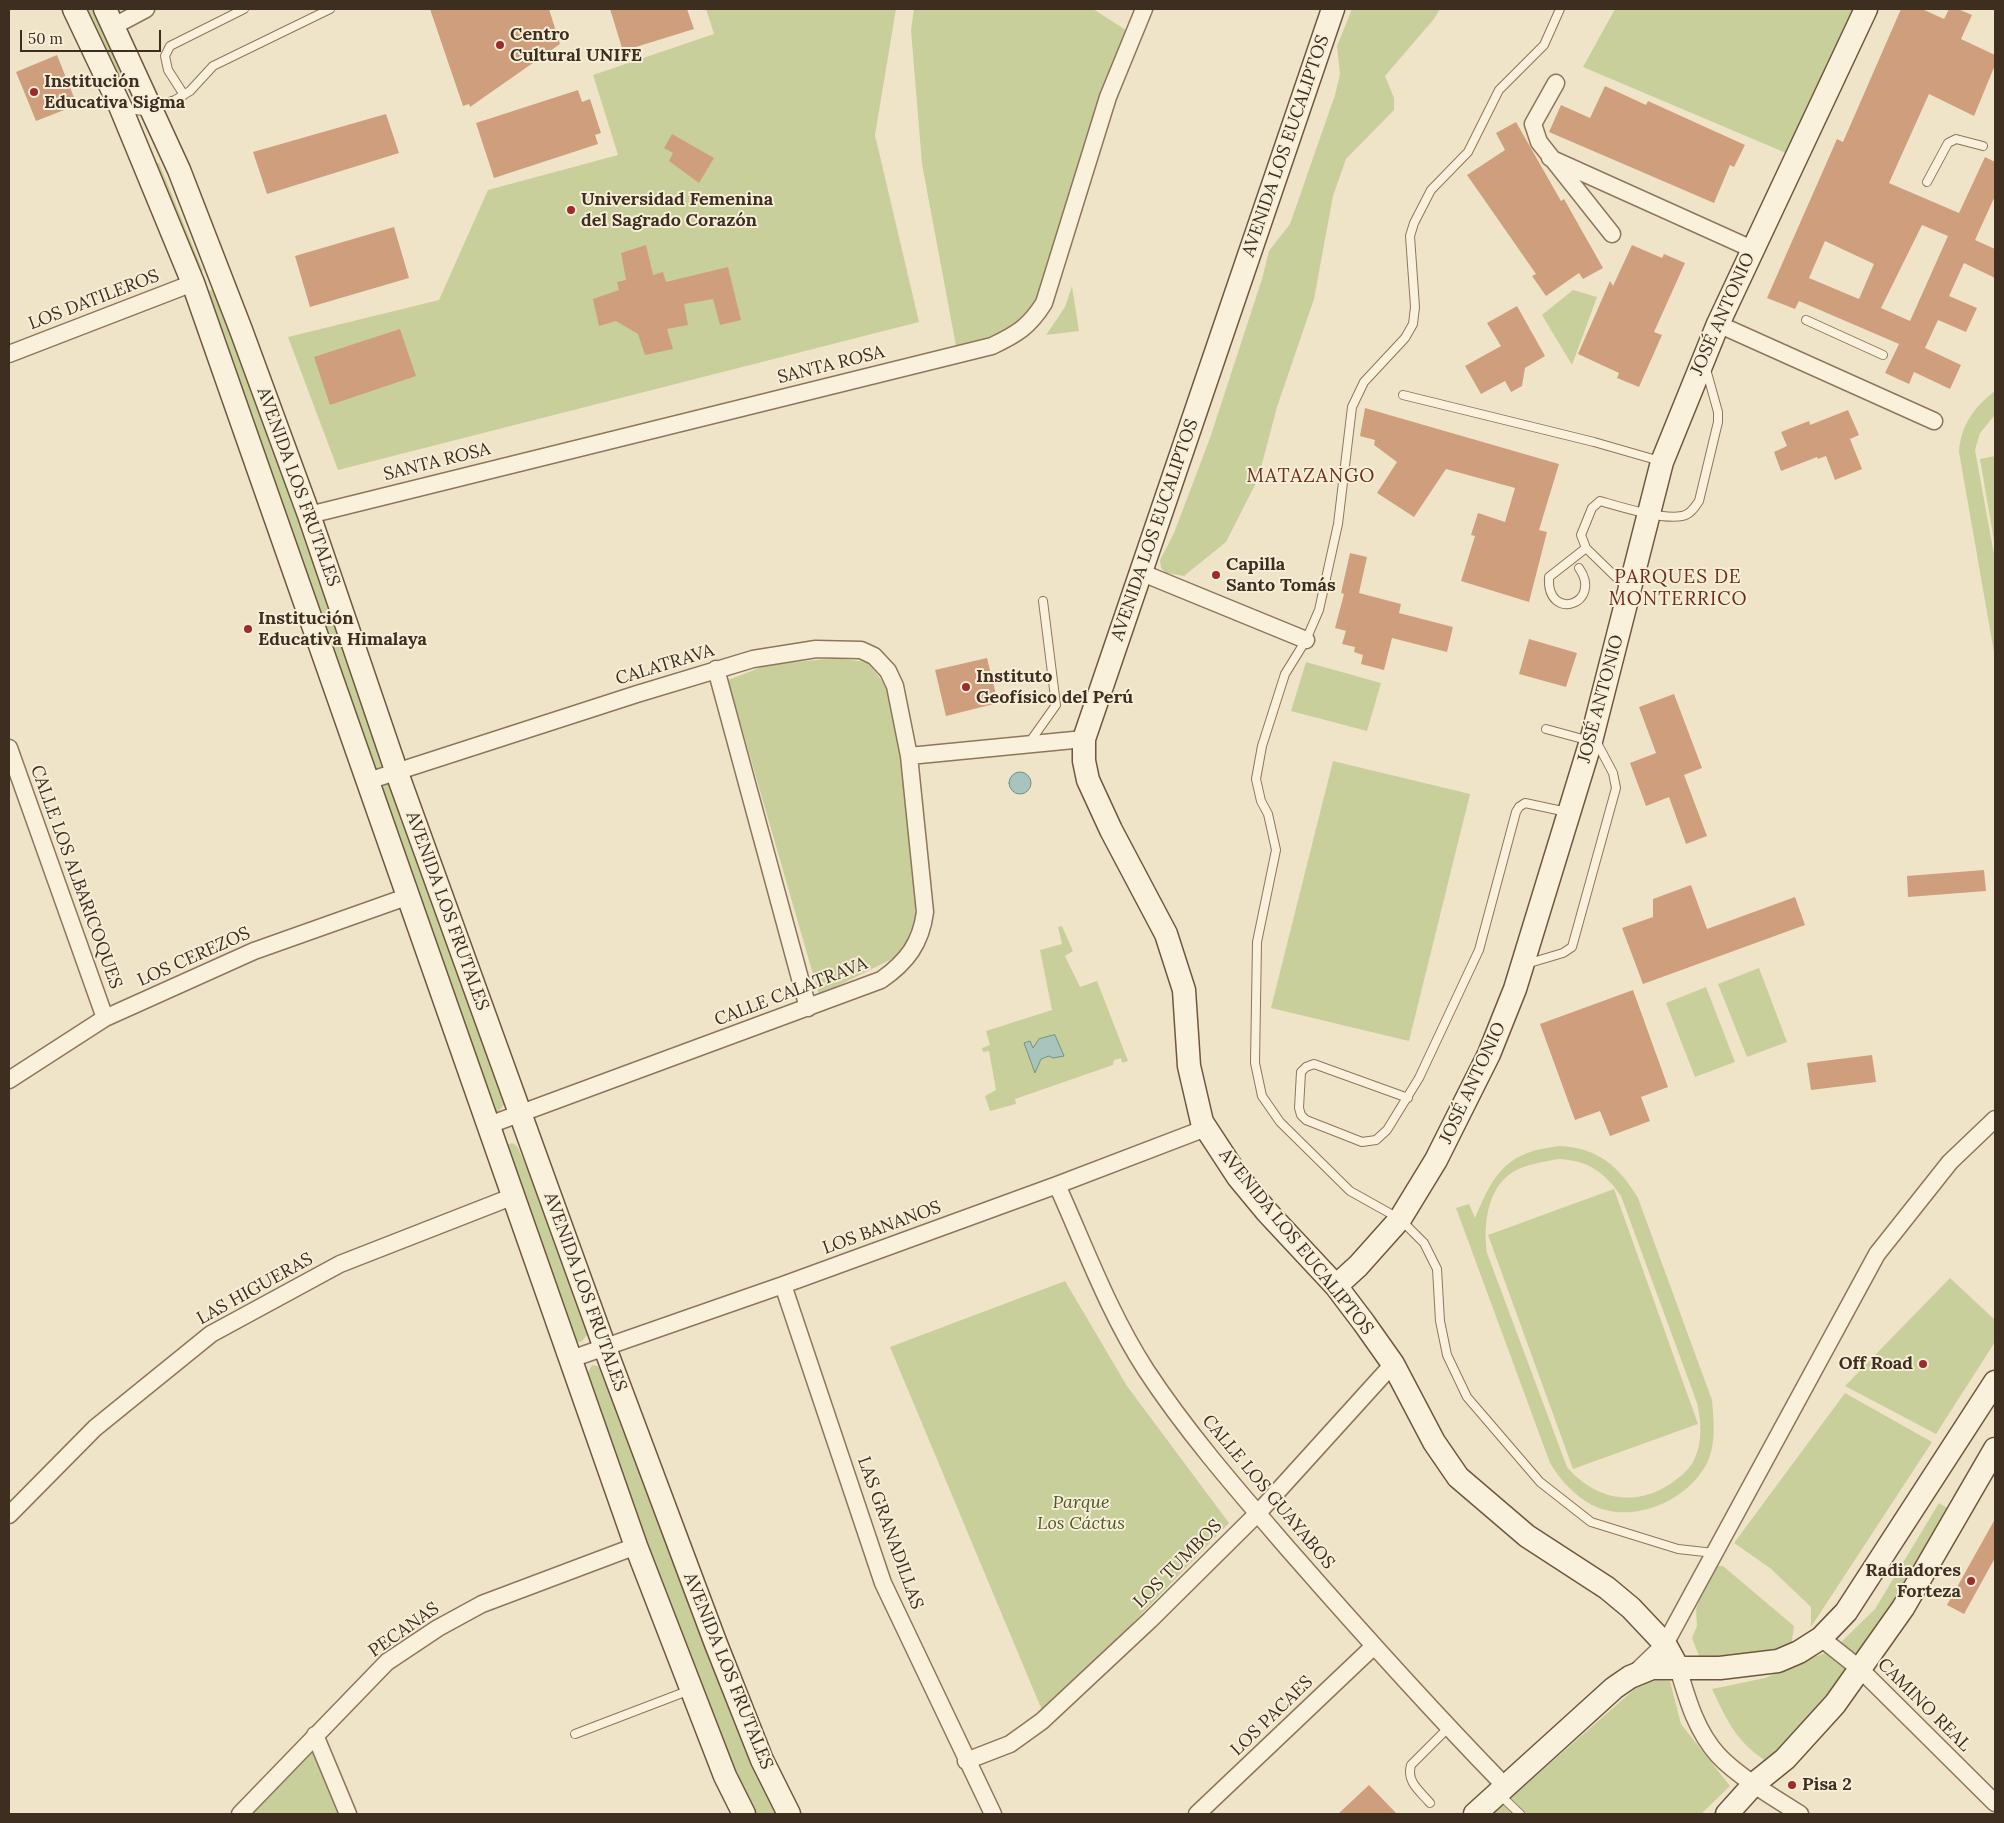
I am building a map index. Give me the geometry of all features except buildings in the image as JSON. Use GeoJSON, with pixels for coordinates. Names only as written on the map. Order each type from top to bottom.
{"type":"FeatureCollection","features":[{"type":"Feature","properties":{"kind":"main road","name":"AVENIDA LOS FRUTALES"},"geometry":{"type":"LineString","coordinates":[[74,9],[120,106],[193,283],[636,1546],[725,1776],[744,1814]]}},
{"type":"Feature","properties":{"kind":"main road","name":"AVENIDA LOS EUCALIPTOS"},"geometry":{"type":"LineString","coordinates":[[1333,9],[1084,739],[1084,760],[1088,780],[1111,830],[1166,934],[1184,990],[1189,1066],[1202,1122],[1238,1176],[1267,1212],[1336,1286],[1393,1364],[1434,1442],[1458,1477],[1528,1536],[1607,1588],[1631,1608],[1664,1644],[1678,1668]]}},
{"type":"Feature","properties":{"kind":"main road","name":"JOSÉ ANTONIO"},"geometry":{"type":"LineString","coordinates":[[1336,1286],[1358,1266],[1400,1219],[1436,1160],[1468,1100],[1489,1054],[1522,965],[1592,738],[1662,462],[1718,324],[1866,9]]}},
{"type":"Feature","properties":{"kind":"main road","name":"AVENIDA LOS FRUTALES"},"geometry":{"type":"LineString","coordinates":[[110,17],[179,170],[241,330],[309,515],[397,772],[604,1348],[762,1760],[789,1814]]}},
{"type":"Feature","properties":{"kind":"main road"},"geometry":{"type":"LineString","coordinates":[[193,283],[201,280],[209,282],[215,287],[230,321],[241,330]]}},
{"type":"Feature","properties":{"kind":"main road"},"geometry":{"type":"LineString","coordinates":[[1475,1814],[1614,1688],[1630,1677],[1652,1668],[1720,1668],[1778,1661],[1821,1638],[1846,1612],[1995,1382]]}},
{"type":"Feature","properties":{"kind":"main road"},"geometry":{"type":"LineString","coordinates":[[1727,1814],[1754,1784],[1785,1759],[1834,1704],[1860,1669],[1903,1608],[1993,1455]]}},
{"type":"Feature","properties":{"kind":"street"},"geometry":{"type":"LineString","coordinates":[[110,17],[145,9]]}},
{"type":"Feature","properties":{"kind":"street","name":"SANTA ROSA"},"geometry":{"type":"LineString","coordinates":[[309,515],[992,346],[1019,333],[1033,321],[1044,303],[1105,106],[1144,9]]}},
{"type":"Feature","properties":{"kind":"street"},"geometry":{"type":"LineString","coordinates":[[1556,83],[1533,124],[1538,142],[1612,234]]}},
{"type":"Feature","properties":{"kind":"street"},"geometry":{"type":"LineString","coordinates":[[1550,158],[1752,249]]}},
{"type":"Feature","properties":{"kind":"street","name":"LOS DATILEROS"},"geometry":{"type":"LineString","coordinates":[[9,354],[193,283]]}},
{"type":"Feature","properties":{"kind":"street"},"geometry":{"type":"LineString","coordinates":[[1718,324],[1934,421]]}},
{"type":"Feature","properties":{"kind":"street"},"geometry":{"type":"LineString","coordinates":[[1140,572],[1306,640]]}},
{"type":"Feature","properties":{"kind":"street","name":"CALATRAVA"},"geometry":{"type":"LineString","coordinates":[[368,781],[716,669],[816,648],[861,650],[874,656],[888,671],[895,686],[909,756]]}},
{"type":"Feature","properties":{"kind":"street"},"geometry":{"type":"LineString","coordinates":[[716,669],[808,1008]]}},
{"type":"Feature","properties":{"kind":"street"},"geometry":{"type":"LineString","coordinates":[[909,756],[1084,739]]}},
{"type":"Feature","properties":{"kind":"street","name":"CALLE LOS ALBARICOQUES"},"geometry":{"type":"LineString","coordinates":[[9,748],[106,1018]]}},
{"type":"Feature","properties":{"kind":"street","name":"CALLE CALATRAVA"},"geometry":{"type":"LineString","coordinates":[[489,1125],[881,980],[900,967],[921,934],[925,912],[909,756]]}},
{"type":"Feature","properties":{"kind":"street","name":"LOS CEREZOS"},"geometry":{"type":"LineString","coordinates":[[9,1080],[106,1018],[254,950],[409,896]]}},
{"type":"Feature","properties":{"kind":"street"},"geometry":{"type":"LineString","coordinates":[[1630,1677],[1664,1644],[1877,1254],[1950,1162],[1995,1119]]}},
{"type":"Feature","properties":{"kind":"street","name":"LOS BANANOS"},"geometry":{"type":"LineString","coordinates":[[571,1359],[783,1285],[1057,1185],[1206,1128]]}},
{"type":"Feature","properties":{"kind":"street","name":"CALLE LOS GUAYABOS"},"geometry":{"type":"LineString","coordinates":[[1057,1185],[1116,1316],[1145,1369],[1185,1425],[1258,1514],[1374,1646],[1449,1727],[1501,1790]]}},
{"type":"Feature","properties":{"kind":"street","name":"LAS HIGUERAS"},"geometry":{"type":"LineString","coordinates":[[9,1515],[95,1428],[211,1334],[340,1264],[514,1196]]}},
{"type":"Feature","properties":{"kind":"street","name":"LAS GRANADILLAS"},"geometry":{"type":"LineString","coordinates":[[783,1285],[883,1583],[966,1761],[993,1814]]}},
{"type":"Feature","properties":{"kind":"street","name":"LOS TUMBOS"},"geometry":{"type":"LineString","coordinates":[[966,1761],[1010,1744],[1042,1721],[1150,1620],[1258,1514],[1393,1364]]}},
{"type":"Feature","properties":{"kind":"street","name":"PECANAS"},"geometry":{"type":"LineString","coordinates":[[240,1814],[387,1662],[438,1628],[482,1604],[636,1546]]}},
{"type":"Feature","properties":{"kind":"street","name":"CAMINO REAL"},"geometry":{"type":"LineString","coordinates":[[1821,1638],[1860,1669],[1995,1803]]}},
{"type":"Feature","properties":{"kind":"street","name":"LOS PACAES"},"geometry":{"type":"LineString","coordinates":[[1197,1814],[1374,1646]]}},
{"type":"Feature","properties":{"kind":"street"},"geometry":{"type":"LineString","coordinates":[[1678,1668],[1691,1711],[1702,1733],[1718,1756],[1754,1784],[1800,1814]]}},
{"type":"Feature","properties":{"kind":"street"},"geometry":{"type":"LineString","coordinates":[[315,1736],[348,1814]]}},
{"type":"Feature","properties":{"kind":"lane"},"geometry":{"type":"LineString","coordinates":[[184,95],[168,70],[165,56],[170,46],[244,9]]}},
{"type":"Feature","properties":{"kind":"lane"},"geometry":{"type":"LineString","coordinates":[[120,106],[134,111],[152,109],[184,95],[213,66],[330,9]]}},
{"type":"Feature","properties":{"kind":"lane"},"geometry":{"type":"LineString","coordinates":[[1560,9],[1544,45],[1499,90],[1468,152],[1431,190],[1414,223],[1410,236],[1415,307],[1413,324],[1405,338],[1364,382],[1352,407],[1338,524],[1320,610],[1306,640],[1286,674],[1262,746],[1256,778],[1261,801],[1268,814],[1276,850],[1257,942],[1255,1064],[1262,1096],[1280,1122],[1350,1191],[1400,1219],[1424,1243],[1437,1269],[1440,1321],[1447,1355],[1467,1397],[1540,1482],[1591,1522],[1678,1549],[1715,1553]]}},
{"type":"Feature","properties":{"kind":"lane"},"geometry":{"type":"LineString","coordinates":[[1927,182],[1948,143],[1956,139],[1983,146]]}},
{"type":"Feature","properties":{"kind":"lane"},"geometry":{"type":"LineString","coordinates":[[1806,320],[1883,355]]}},
{"type":"Feature","properties":{"kind":"lane"},"geometry":{"type":"LineString","coordinates":[[1629,590],[1586,548],[1581,535],[1595,504],[1600,501],[1649,514],[1683,516],[1693,510],[1699,501],[1718,422],[1718,412],[1703,359]]}},
{"type":"Feature","properties":{"kind":"lane"},"geometry":{"type":"LineString","coordinates":[[1403,395],[1594,442],[1662,462]]}},
{"type":"Feature","properties":{"kind":"lane"},"geometry":{"type":"LineString","coordinates":[[1580,568],[1587,584],[1585,594],[1577,601],[1568,604],[1560,603],[1553,599],[1550,592],[1549,577],[1586,548]]}},
{"type":"Feature","properties":{"kind":"lane"},"geometry":{"type":"LineString","coordinates":[[1028,744],[1056,705],[1043,601]]}},
{"type":"Feature","properties":{"kind":"lane"},"geometry":{"type":"LineString","coordinates":[[1522,965],[1563,953],[1572,947],[1616,788],[1613,772],[1592,738],[1546,729]]}},
{"type":"Feature","properties":{"kind":"lane"},"geometry":{"type":"LineString","coordinates":[[1408,1098],[1314,1064],[1301,1072],[1299,1108],[1301,1115],[1306,1120],[1362,1142],[1376,1140],[1387,1130],[1408,1098],[1480,950],[1516,812],[1519,807],[1525,804],[1569,813]]}},
{"type":"Feature","properties":{"kind":"lane"},"geometry":{"type":"LineString","coordinates":[[575,1734],[663,1698],[691,1689]]}},
{"type":"Feature","properties":{"kind":"lane"},"geometry":{"type":"LineString","coordinates":[[1430,1803],[1411,1780],[1409,1774],[1411,1765],[1449,1727]]}},
{"type":"Feature","properties":{"kind":"lane"},"geometry":{"type":"LineString","coordinates":[[1501,1790],[1520,1814]]}},
{"type":"Feature","properties":{"kind":"green space"},"geometry":{"type":"Polygon","coordinates":[[[80,9],[94,9],[104,29],[126,86],[117,90],[80,9]]]}},
{"type":"Feature","properties":{"kind":"green space"},"geometry":{"type":"Polygon","coordinates":[[[706,9],[896,9],[875,135],[919,322],[338,470],[288,337],[439,300],[488,190],[618,155],[593,75],[714,34],[706,9]]]}},
{"type":"Feature","properties":{"kind":"green space"},"geometry":{"type":"Polygon","coordinates":[[[914,9],[1093,9],[1126,30],[1091,129],[1038,299],[1014,327],[987,340],[956,346],[922,164],[911,30],[914,9]]]}},
{"type":"Feature","properties":{"kind":"green space"},"geometry":{"type":"Polygon","coordinates":[[[1352,9],[1440,9],[1434,19],[1385,76],[1394,98],[1394,110],[1346,159],[1333,196],[1314,299],[1277,407],[1258,479],[1226,542],[1184,576],[1166,573],[1161,568],[1160,560],[1174,533],[1210,438],[1262,279],[1269,251],[1290,224],[1335,95],[1340,74],[1337,46],[1352,9]]]}},
{"type":"Feature","properties":{"kind":"green space"},"geometry":{"type":"Polygon","coordinates":[[[1615,9],[1855,9],[1786,153],[1583,67],[1615,9]]]}},
{"type":"Feature","properties":{"kind":"green space"},"geometry":{"type":"Polygon","coordinates":[[[150,163],[159,163],[203,271],[196,274],[150,163]]]}},
{"type":"Feature","properties":{"kind":"green space"},"geometry":{"type":"Polygon","coordinates":[[[1072,286],[1079,331],[1046,335],[1065,307],[1072,286]]]}},
{"type":"Feature","properties":{"kind":"green space"},"geometry":{"type":"Polygon","coordinates":[[[212,290],[215,292],[304,537],[385,769],[370,771],[205,291],[212,290]]]}},
{"type":"Feature","properties":{"kind":"green space"},"geometry":{"type":"Polygon","coordinates":[[[1573,290],[1597,297],[1572,365],[1542,315],[1573,290]]]}},
{"type":"Feature","properties":{"kind":"green space"},"geometry":{"type":"Polygon","coordinates":[[[1995,391],[1995,415],[1980,433],[1975,450],[1995,560],[1995,658],[1959,452],[1960,442],[1970,417],[1981,403],[1995,391]]]}},
{"type":"Feature","properties":{"kind":"green space"},"geometry":{"type":"Polygon","coordinates":[[[1995,456],[1995,547],[1980,459],[1995,456]]]}},
{"type":"Feature","properties":{"kind":"green space"},"geometry":{"type":"Polygon","coordinates":[[[835,658],[867,662],[880,678],[892,698],[908,789],[917,932],[894,958],[819,995],[728,680],[767,665],[835,658]]]}},
{"type":"Feature","properties":{"kind":"green space"},"geometry":{"type":"Polygon","coordinates":[[[1306,662],[1381,683],[1367,731],[1291,711],[1306,662]]]}},
{"type":"Feature","properties":{"kind":"green space"},"geometry":{"type":"Polygon","coordinates":[[[1333,761],[1470,794],[1409,1041],[1271,1008],[1333,761]]]}},
{"type":"Feature","properties":{"kind":"green space"},"geometry":{"type":"Polygon","coordinates":[[[391,783],[505,1104],[498,1112],[488,1112],[378,785],[391,783]]]}},
{"type":"Feature","properties":{"kind":"green space"},"geometry":{"type":"Polygon","coordinates":[[[1062,926],[1073,951],[1065,956],[1080,987],[1097,981],[1128,1061],[1122,1063],[1121,1058],[1114,1060],[1113,1065],[1015,1099],[1016,1104],[990,1111],[985,1096],[996,1090],[989,1051],[983,1052],[982,1048],[990,1045],[986,1031],[1052,1010],[1040,950],[1062,944],[1058,927],[1062,926]]]}},
{"type":"Feature","properties":{"kind":"green space"},"geometry":{"type":"Polygon","coordinates":[[[1759,968],[1787,1042],[1747,1057],[1718,984],[1759,968]]]}},
{"type":"Feature","properties":{"kind":"green space"},"geometry":{"type":"Polygon","coordinates":[[[1706,987],[1735,1062],[1695,1077],[1666,1003],[1706,987]]]}},
{"type":"Feature","properties":{"kind":"green space"},"geometry":{"type":"Polygon","coordinates":[[[512,1143],[517,1146],[536,1187],[589,1333],[581,1342],[574,1341],[504,1146],[512,1143]]]}},
{"type":"Feature","properties":{"kind":"green space"},"geometry":{"type":"Polygon","coordinates":[[[1560,1146],[1586,1150],[1615,1168],[1631,1187],[1638,1198],[1712,1400],[1713,1445],[1703,1470],[1682,1492],[1668,1501],[1653,1507],[1638,1511],[1622,1512],[1606,1510],[1592,1505],[1563,1481],[1550,1463],[1456,1208],[1469,1204],[1475,1218],[1489,1188],[1505,1167],[1527,1153],[1560,1146]],[[1558,1159],[1529,1165],[1518,1169],[1504,1179],[1497,1188],[1489,1208],[1486,1231],[1487,1253],[1567,1467],[1589,1487],[1602,1493],[1629,1498],[1643,1496],[1670,1484],[1684,1474],[1694,1460],[1699,1446],[1700,1431],[1697,1403],[1621,1196],[1602,1174],[1587,1165],[1558,1159]]]}},
{"type":"Feature","properties":{"kind":"green space"},"geometry":{"type":"Polygon","coordinates":[[[1614,1189],[1698,1424],[1573,1469],[1488,1235],[1614,1189]]]}},
{"type":"Feature","properties":{"kind":"green space","name":"Off Road"},"geometry":{"type":"Polygon","coordinates":[[[1950,1278],[1995,1320],[1995,1342],[1936,1434],[1845,1386],[1950,1278]]]}},
{"type":"Feature","properties":{"kind":"green space","name":"Parque Los Cáctus"},"geometry":{"type":"Polygon","coordinates":[[[1065,1281],[1127,1386],[1229,1523],[1044,1715],[890,1347],[1065,1281]]]}},
{"type":"Feature","properties":{"kind":"green space"},"geometry":{"type":"Polygon","coordinates":[[[592,1365],[602,1367],[779,1814],[757,1814],[733,1766],[646,1540],[587,1374],[592,1365]]]}},
{"type":"Feature","properties":{"kind":"green space"},"geometry":{"type":"Polygon","coordinates":[[[1845,1393],[1932,1442],[1811,1627],[1811,1607],[1770,1568],[1734,1543],[1845,1393]]]}},
{"type":"Feature","properties":{"kind":"green space"},"geometry":{"type":"Polygon","coordinates":[[[1939,1503],[1952,1511],[1870,1643],[1827,1701],[1772,1765],[1760,1757],[1735,1732],[1712,1689],[1765,1678],[1834,1649],[1875,1609],[1939,1503]]]}},
{"type":"Feature","properties":{"kind":"green space"},"geometry":{"type":"Polygon","coordinates":[[[1713,1566],[1723,1566],[1794,1626],[1791,1647],[1745,1658],[1722,1659],[1699,1656],[1692,1638],[1697,1626],[1696,1609],[1713,1566]]]}},
{"type":"Feature","properties":{"kind":"green space"},"geometry":{"type":"Polygon","coordinates":[[[1645,1680],[1670,1681],[1681,1724],[1730,1786],[1701,1814],[1492,1814],[1645,1680]]]}},
{"type":"Feature","properties":{"kind":"green space"},"geometry":{"type":"Polygon","coordinates":[[[313,1747],[341,1814],[247,1814],[313,1747]]]}},
{"type":"Feature","properties":{"kind":"water"},"geometry":{"type":"Polygon","coordinates":[[[1020,772],[1028,775],[1031,783],[1028,791],[1020,794],[1012,791],[1009,783],[1012,775],[1020,772]]]}},
{"type":"Feature","properties":{"kind":"water"},"geometry":{"type":"Polygon","coordinates":[[[1055,1035],[1064,1056],[1053,1058],[1049,1056],[1041,1059],[1035,1073],[1024,1043],[1030,1041],[1033,1048],[1039,1039],[1055,1035]]]}},
{"type":"Feature","properties":{"kind":"place","name":"Centro Cultural UNIFE"},"geometry":{"type":"Point","coordinates":[500,45]}},
{"type":"Feature","properties":{"kind":"place","name":"Institución Educativa Sigma"},"geometry":{"type":"Point","coordinates":[34,92]}},
{"type":"Feature","properties":{"kind":"place","name":"Universidad Femenina del Sagrado Corazón"},"geometry":{"type":"Point","coordinates":[571,210]}},
{"type":"Feature","properties":{"kind":"place","name":"Capilla Santo Tomás"},"geometry":{"type":"Point","coordinates":[1216,575]}},
{"type":"Feature","properties":{"kind":"place","name":"Institución Educativa Himalaya"},"geometry":{"type":"Point","coordinates":[248,629]}},
{"type":"Feature","properties":{"kind":"place","name":"Instituto Geofísico del Perú"},"geometry":{"type":"Point","coordinates":[966,687]}},
{"type":"Feature","properties":{"kind":"place","name":"Off Road"},"geometry":{"type":"Point","coordinates":[1923,1364]}},
{"type":"Feature","properties":{"kind":"place","name":"Radiadores Forteza"},"geometry":{"type":"Point","coordinates":[1971,1581]}},
{"type":"Feature","properties":{"kind":"place","name":"Pisa 2"},"geometry":{"type":"Point","coordinates":[1792,1785]}},
{"type":"Feature","properties":{"kind":"district","name":"MATAZANGO"},"geometry":{"type":"Point","coordinates":[1311,477]}},
{"type":"Feature","properties":{"kind":"district","name":"PARQUES DE MONTERRICO"},"geometry":{"type":"Point","coordinates":[1678,589]}}]}
